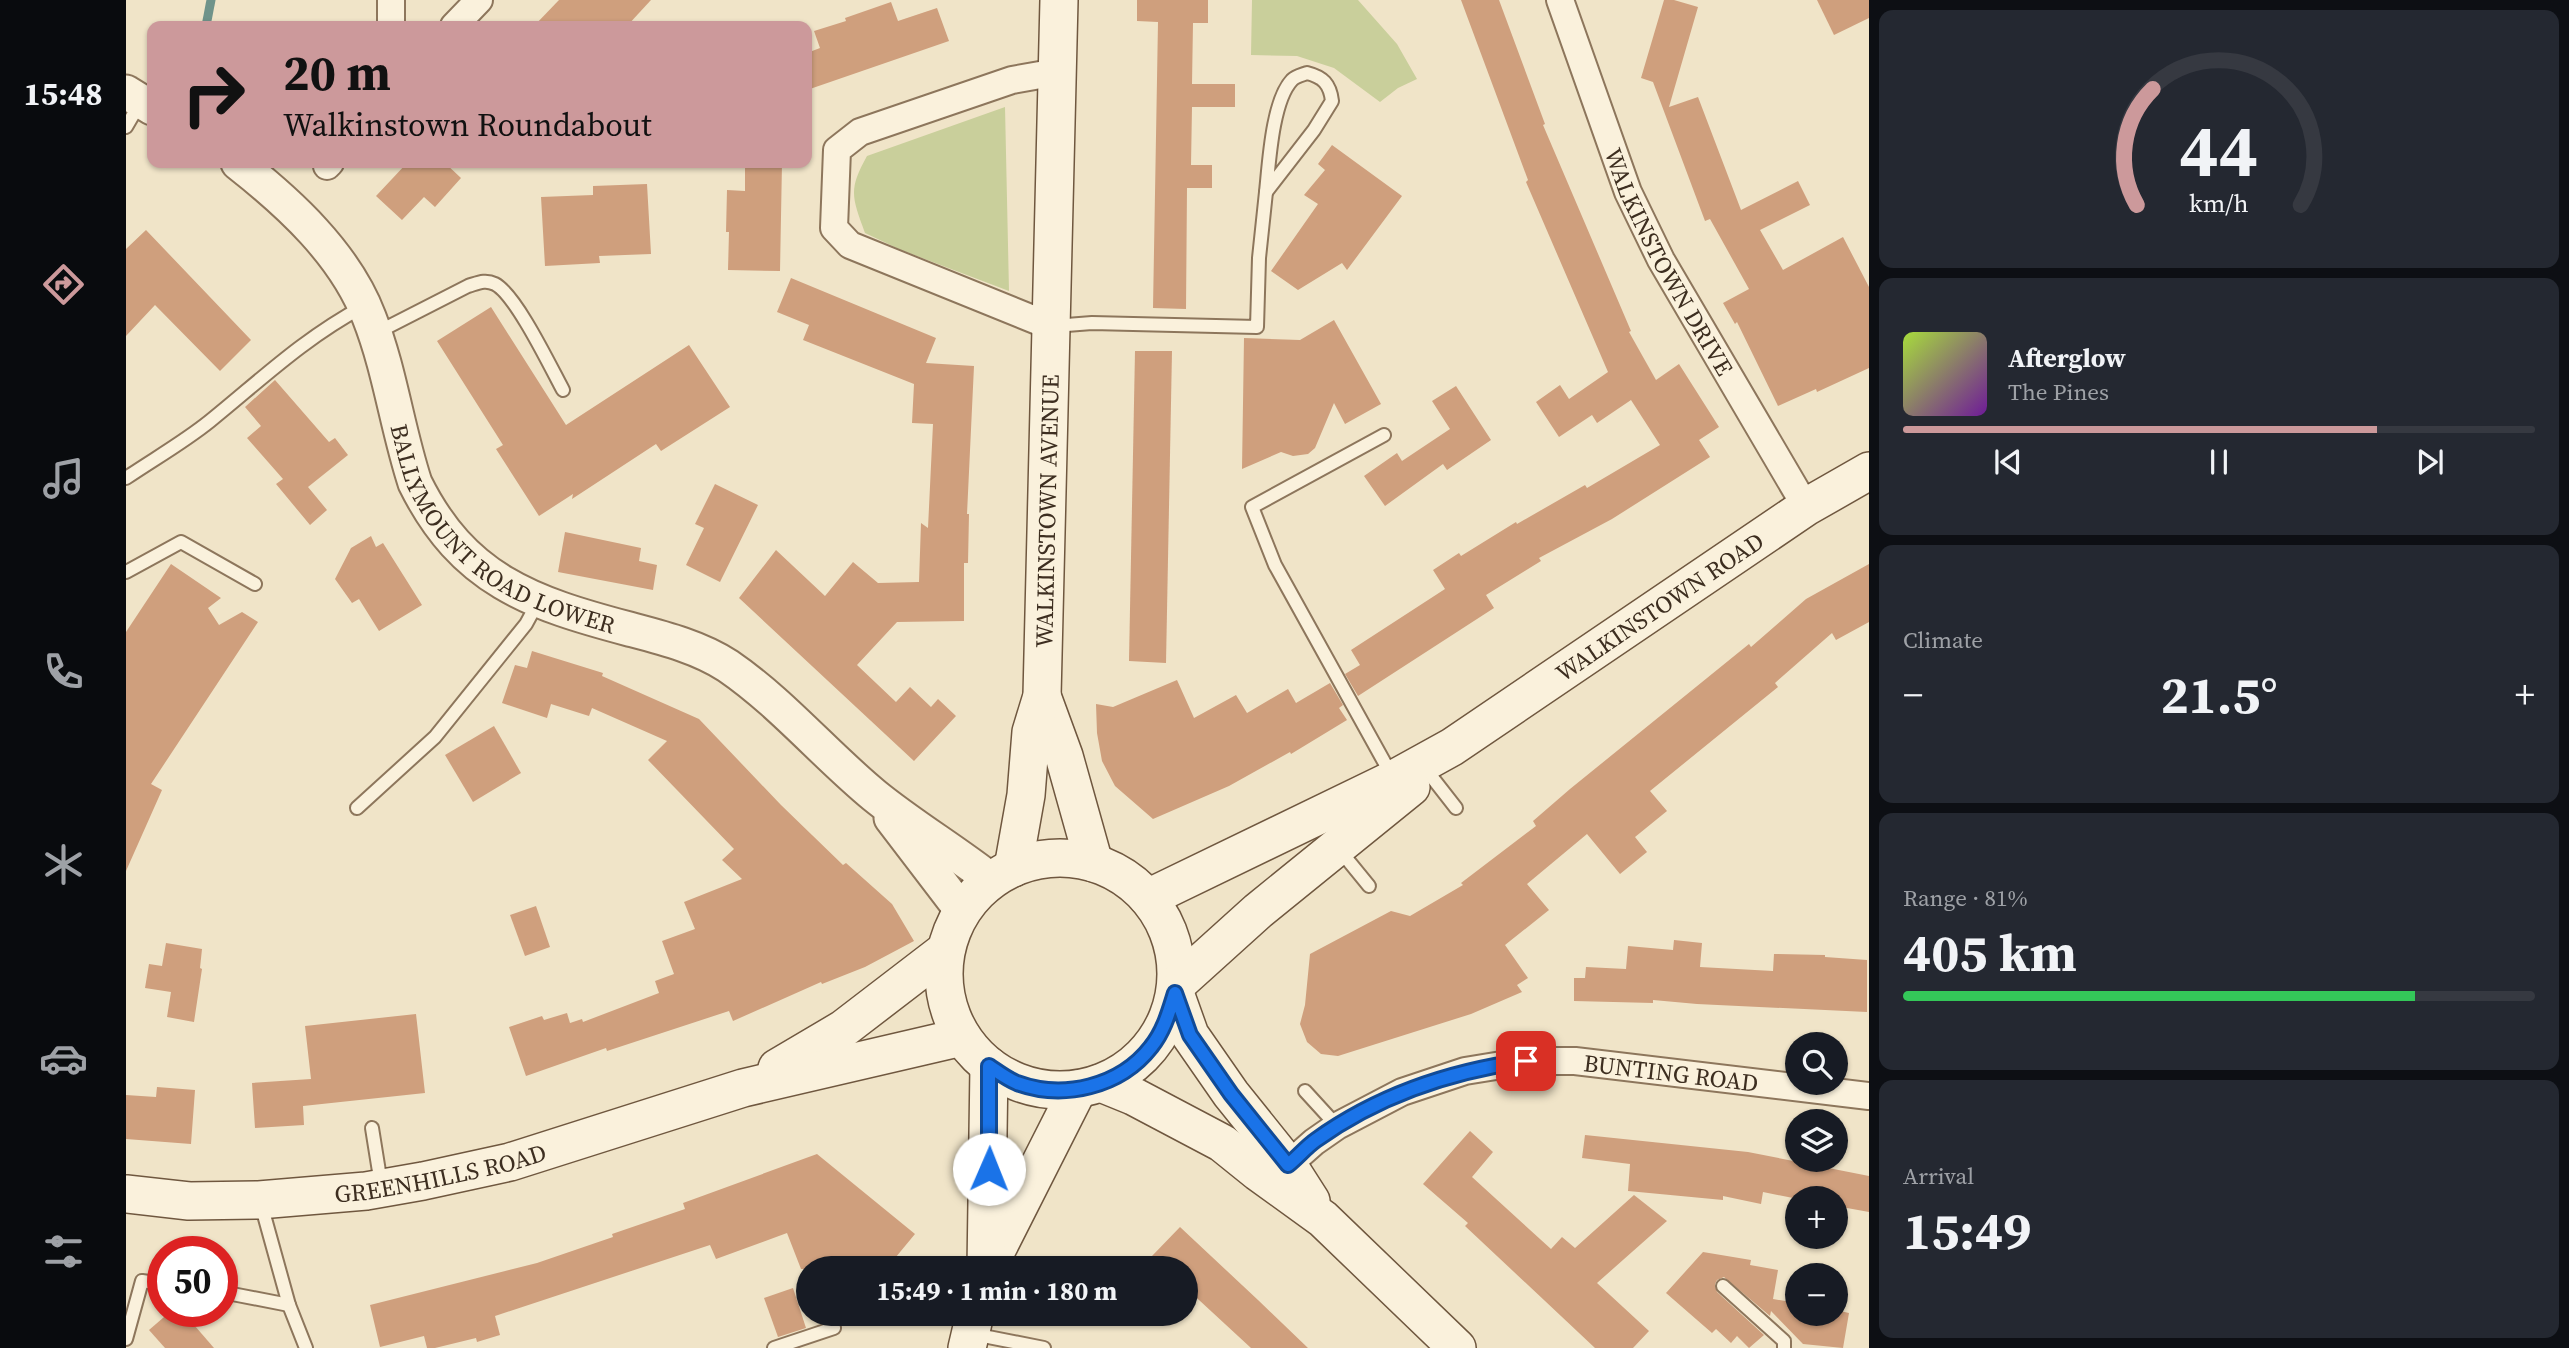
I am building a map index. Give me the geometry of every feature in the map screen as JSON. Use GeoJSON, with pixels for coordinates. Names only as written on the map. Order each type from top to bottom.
{"type":"FeatureCollection","features":[{"type":"Feature","properties":{"kind":"main road","name":"WALKINSTOWN AVENUE"},"geometry":{"type":"LineString","coordinates":[[1002,874],[1026,795],[1031,732],[1042,696],[1059,0]]}},
{"type":"Feature","properties":{"kind":"main road","name":"WALKINSTOWN ROAD"},"geometry":{"type":"LineString","coordinates":[[1148,898],[1424,766],[1806,507],[1869,471]]}},
{"type":"Feature","properties":{"kind":"main road","name":"WALKINSTOWN AVENUE"},"geometry":{"type":"LineString","coordinates":[[1042,696],[1064,756],[1094,863]]}},
{"type":"Feature","properties":{"kind":"main road","name":"WALKINSTOWN ROAD"},"geometry":{"type":"LineString","coordinates":[[1176,989],[1258,911],[1337,847],[1424,766]]}},
{"type":"Feature","properties":{"kind":"main road"},"geometry":{"type":"LineString","coordinates":[[1323,1219],[1288,1165],[1231,1094],[1190,1035],[1176,989],[1173,947],[1164,921],[1148,898],[1124,877],[1094,863],[1067,858],[1039,860],[1002,874],[975,894],[952,930],[946,950],[943,980],[949,1010],[962,1037],[989,1066],[1016,1082],[1047,1090],[1090,1086],[1133,1096],[1222,1143],[1323,1219],[1457,1348]]}},
{"type":"Feature","properties":{"kind":"main road","name":"GREENHILLS ROAD"},"geometry":{"type":"LineString","coordinates":[[743,1088],[843,1029],[946,950]]}},
{"type":"Feature","properties":{"kind":"main road"},"geometry":{"type":"LineString","coordinates":[[994,1256],[1090,1086],[1128,1069],[1151,1048],[1166,1022],[1176,989]]}},
{"type":"Feature","properties":{"kind":"main road","name":"GREENHILLS ROAD"},"geometry":{"type":"LineString","coordinates":[[126,1194],[189,1201],[259,1200],[381,1188],[486,1169],[608,1133],[743,1088],[962,1037]]}},
{"type":"Feature","properties":{"kind":"main road"},"geometry":{"type":"LineString","coordinates":[[987,1256],[989,1066]]}},
{"type":"Feature","properties":{"kind":"street"},"geometry":{"type":"LineString","coordinates":[[391,0],[391,21]]}},
{"type":"Feature","properties":{"kind":"street"},"geometry":{"type":"LineString","coordinates":[[459,21],[479,0]]}},
{"type":"Feature","properties":{"kind":"street","name":"WALKINSTOWN DRIVE"},"geometry":{"type":"LineString","coordinates":[[1566,2],[1628,192],[1661,260],[1806,507]]}},
{"type":"Feature","properties":{"kind":"street"},"geometry":{"type":"LineString","coordinates":[[1050,326],[850,245],[834,229],[835,187],[837,150],[860,132],[1012,80],[1057,72]]}},
{"type":"Feature","properties":{"kind":"street","name":"BALLYMOUNT ROAD LOWER"},"geometry":{"type":"LineString","coordinates":[[244,168],[275,192],[319,236],[370,320],[406,457],[424,501],[454,545],[470,560],[492,577],[538,601],[575,615],[672,641],[727,665],[876,796],[1002,874]]}},
{"type":"Feature","properties":{"kind":"street","name":"BALLYMOUNT ROAD LOWER"},"geometry":{"type":"LineString","coordinates":[[876,796],[962,911]]}},
{"type":"Feature","properties":{"kind":"street","name":"BUNTING ROAD"},"geometry":{"type":"LineString","coordinates":[[1288,1165],[1337,1126],[1402,1092],[1465,1071],[1526,1061],[1575,1061],[1869,1096]]}},
{"type":"Feature","properties":{"kind":"lane"},"geometry":{"type":"LineString","coordinates":[[1050,326],[1092,323],[1257,327],[1259,258],[1266,192],[1278,110],[1284,92],[1293,78],[1307,73],[1321,76],[1331,90],[1332,102],[1328,111],[1266,192]]}},
{"type":"Feature","properties":{"kind":"lane"},"geometry":{"type":"LineString","coordinates":[[126,478],[208,423],[293,351],[332,323],[370,320],[484,281],[495,284],[516,306],[563,390]]}},
{"type":"Feature","properties":{"kind":"lane"},"geometry":{"type":"LineString","coordinates":[[1384,435],[1252,507],[1275,565],[1456,808]]}},
{"type":"Feature","properties":{"kind":"lane"},"geometry":{"type":"LineString","coordinates":[[126,572],[181,542],[255,584]]}},
{"type":"Feature","properties":{"kind":"lane"},"geometry":{"type":"LineString","coordinates":[[357,808],[435,737],[526,624],[538,601]]}},
{"type":"Feature","properties":{"kind":"lane"},"geometry":{"type":"LineString","coordinates":[[1337,847],[1369,886]]}},
{"type":"Feature","properties":{"kind":"lane"},"geometry":{"type":"LineString","coordinates":[[1305,1091],[1337,1126]]}},
{"type":"Feature","properties":{"kind":"lane"},"geometry":{"type":"LineString","coordinates":[[372,1128],[381,1188]]}},
{"type":"Feature","properties":{"kind":"lane"},"geometry":{"type":"LineString","coordinates":[[259,1200],[289,1305],[306,1348]]}},
{"type":"Feature","properties":{"kind":"lane"},"geometry":{"type":"LineString","coordinates":[[126,1339],[142,1281],[147,1282]]}},
{"type":"Feature","properties":{"kind":"lane"},"geometry":{"type":"LineString","coordinates":[[1723,1286],[1784,1342],[1784,1348]]}},
{"type":"Feature","properties":{"kind":"lane"},"geometry":{"type":"LineString","coordinates":[[238,1295],[289,1305]]}},
{"type":"Feature","properties":{"kind":"lane"},"geometry":{"type":"LineString","coordinates":[[774,1348],[834,1328]]}},
{"type":"Feature","properties":{"kind":"lane"},"geometry":{"type":"LineString","coordinates":[[970,1332],[1044,1348]]}},
{"type":"Feature","properties":{"kind":"green space"},"geometry":{"type":"Polygon","coordinates":[[[1252,0],[1358,0],[1397,44],[1417,79],[1398,88],[1380,102],[1334,68],[1297,56],[1251,55],[1252,0]]]}},
{"type":"Feature","properties":{"kind":"green space"},"geometry":{"type":"Polygon","coordinates":[[[1005,107],[1009,291],[901,250],[865,233],[854,194],[857,177],[867,156],[1005,107]]]}},
{"type":"Feature","properties":{"kind":"building"},"geometry":{"type":"Polygon","coordinates":[[[559,0],[651,0],[632,21],[539,21],[559,0]]]}},
{"type":"Feature","properties":{"kind":"building"},"geometry":{"type":"Polygon","coordinates":[[[1137,0],[1208,0],[1208,23],[1193,23],[1192,84],[1235,84],[1235,107],[1192,107],[1191,165],[1212,165],[1212,188],[1187,188],[1186,309],[1153,308],[1158,22],[1137,21],[1137,0]]]}},
{"type":"Feature","properties":{"kind":"building"},"geometry":{"type":"Polygon","coordinates":[[[1461,0],[1499,0],[1545,124],[1543,125],[1631,331],[1629,332],[1656,380],[1679,364],[1719,427],[1699,440],[1710,457],[1612,519],[1539,558],[1541,561],[1486,595],[1494,608],[1358,696],[1345,674],[1360,665],[1351,650],[1445,589],[1433,570],[1459,553],[1461,556],[1516,522],[1517,524],[1585,485],[1587,488],[1660,445],[1631,400],[1597,423],[1592,415],[1559,437],[1536,402],[1560,385],[1569,399],[1608,372],[1526,182],[1528,180],[1461,0]]]}},
{"type":"Feature","properties":{"kind":"building"},"geometry":{"type":"Polygon","coordinates":[[[1664,0],[1698,7],[1669,107],[1698,97],[1741,210],[1798,181],[1810,205],[1760,230],[1783,270],[1843,237],[1869,287],[1869,368],[1817,392],[1816,389],[1778,406],[1737,322],[1735,324],[1723,303],[1749,289],[1710,219],[1705,221],[1653,82],[1641,78],[1664,0]]]}},
{"type":"Feature","properties":{"kind":"building"},"geometry":{"type":"Polygon","coordinates":[[[1817,0],[1869,0],[1869,18],[1834,35],[1817,0]]]}},
{"type":"Feature","properties":{"kind":"building"},"geometry":{"type":"Polygon","coordinates":[[[891,2],[898,21],[937,8],[949,41],[812,88],[812,51],[820,48],[814,31],[846,21],[845,18],[891,2]]]}},
{"type":"Feature","properties":{"kind":"building"},"geometry":{"type":"Polygon","coordinates":[[[1332,145],[1402,196],[1347,270],[1342,263],[1298,290],[1271,271],[1318,204],[1304,195],[1325,170],[1318,164],[1332,145]]]}},
{"type":"Feature","properties":{"kind":"building"},"geometry":{"type":"Polygon","coordinates":[[[402,168],[450,168],[461,178],[435,207],[424,197],[402,220],[376,196],[402,168]]]}},
{"type":"Feature","properties":{"kind":"building"},"geometry":{"type":"Polygon","coordinates":[[[745,168],[782,168],[780,271],[728,270],[727,190],[745,191],[745,168]]]}},
{"type":"Feature","properties":{"kind":"building"},"geometry":{"type":"Polygon","coordinates":[[[647,184],[651,254],[599,256],[600,263],[545,266],[541,197],[593,195],[593,186],[647,184]]]}},
{"type":"Feature","properties":{"kind":"building"},"geometry":{"type":"Polygon","coordinates":[[[146,230],[251,340],[220,371],[155,305],[126,336],[126,249],[146,230]]]}},
{"type":"Feature","properties":{"kind":"building"},"geometry":{"type":"Polygon","coordinates":[[[791,278],[936,338],[926,363],[974,366],[967,514],[968,563],[964,563],[964,621],[897,622],[857,665],[896,702],[910,687],[931,707],[938,699],[956,716],[914,761],[739,598],[776,550],[825,596],[853,562],[878,583],[919,582],[921,523],[928,528],[933,424],[912,423],[914,384],[803,340],[809,325],[777,312],[791,278]]]}},
{"type":"Feature","properties":{"kind":"building"},"geometry":{"type":"Polygon","coordinates":[[[491,307],[566,425],[689,345],[730,407],[661,451],[656,444],[572,499],[573,494],[539,516],[496,449],[503,445],[437,341],[491,307]]]}},
{"type":"Feature","properties":{"kind":"building"},"geometry":{"type":"Polygon","coordinates":[[[1334,320],[1381,404],[1345,424],[1334,403],[1315,448],[1308,454],[1293,456],[1281,452],[1242,469],[1244,338],[1300,340],[1334,320]]]}},
{"type":"Feature","properties":{"kind":"building"},"geometry":{"type":"Polygon","coordinates":[[[1135,351],[1172,351],[1166,663],[1129,661],[1135,351]]]}},
{"type":"Feature","properties":{"kind":"building"},"geometry":{"type":"Polygon","coordinates":[[[275,380],[329,442],[335,438],[348,455],[308,487],[327,510],[310,525],[276,484],[283,479],[247,438],[261,426],[245,407],[275,380]]]}},
{"type":"Feature","properties":{"kind":"building"},"geometry":{"type":"Polygon","coordinates":[[[1456,386],[1491,440],[1447,470],[1443,464],[1385,506],[1364,476],[1397,453],[1402,461],[1450,429],[1432,401],[1456,386]]]}},
{"type":"Feature","properties":{"kind":"building"},"geometry":{"type":"Polygon","coordinates":[[[715,484],[758,505],[720,582],[686,565],[704,528],[695,524],[715,484]]]}},
{"type":"Feature","properties":{"kind":"building"},"geometry":{"type":"Polygon","coordinates":[[[565,532],[641,548],[639,561],[657,565],[653,590],[558,572],[565,532]]]}},
{"type":"Feature","properties":{"kind":"building"},"geometry":{"type":"Polygon","coordinates":[[[371,536],[376,547],[383,543],[422,605],[379,631],[359,599],[352,603],[335,579],[351,548],[371,536]]]}},
{"type":"Feature","properties":{"kind":"building"},"geometry":{"type":"Polygon","coordinates":[[[171,564],[221,598],[208,608],[219,625],[242,612],[258,622],[151,784],[162,790],[126,871],[126,632],[171,564]]]}},
{"type":"Feature","properties":{"kind":"building"},"geometry":{"type":"Polygon","coordinates":[[[1869,564],[1869,622],[1836,640],[1832,633],[1775,683],[1778,687],[1650,791],[1667,811],[1635,837],[1647,852],[1620,874],[1587,834],[1527,884],[1549,910],[1505,945],[1528,978],[1517,985],[1522,992],[1471,1014],[1338,1056],[1321,1054],[1307,1042],[1300,1024],[1305,1005],[1310,954],[1391,911],[1410,916],[1463,885],[1461,883],[1536,826],[1533,821],[1570,789],[1749,644],[1751,647],[1806,599],[1869,564]]]}},
{"type":"Feature","properties":{"kind":"building"},"geometry":{"type":"Polygon","coordinates":[[[532,651],[603,673],[602,676],[699,719],[843,865],[846,863],[892,904],[914,941],[865,967],[822,984],[821,982],[733,1021],[729,1011],[607,1051],[606,1048],[526,1076],[509,1027],[542,1016],[544,1020],[567,1013],[570,1023],[582,1019],[583,1022],[659,993],[655,981],[674,974],[662,941],[695,929],[684,902],[742,879],[722,860],[734,849],[648,760],[667,741],[592,708],[589,716],[551,704],[547,718],[502,703],[515,665],[527,668],[532,651]]]}},
{"type":"Feature","properties":{"kind":"building"},"geometry":{"type":"Polygon","coordinates":[[[1177,680],[1194,718],[1236,695],[1247,713],[1288,689],[1296,703],[1330,683],[1343,705],[1339,708],[1347,720],[1291,754],[1290,752],[1229,786],[1153,819],[1115,786],[1102,761],[1096,704],[1113,707],[1177,680]]]}},
{"type":"Feature","properties":{"kind":"building"},"geometry":{"type":"Polygon","coordinates":[[[494,726],[521,773],[473,802],[445,755],[494,726]]]}},
{"type":"Feature","properties":{"kind":"building"},"geometry":{"type":"Polygon","coordinates":[[[536,906],[550,947],[525,956],[510,915],[536,906]]]}},
{"type":"Feature","properties":{"kind":"building"},"geometry":{"type":"Polygon","coordinates":[[[1674,940],[1702,943],[1700,967],[1773,971],[1774,954],[1825,955],[1867,960],[1867,1012],[1653,1000],[1653,1003],[1574,1001],[1574,978],[1585,978],[1586,967],[1626,969],[1628,946],[1673,950],[1674,940]]]}},
{"type":"Feature","properties":{"kind":"building"},"geometry":{"type":"Polygon","coordinates":[[[166,943],[202,949],[202,969],[194,1022],[167,1017],[171,992],[145,988],[149,964],[162,966],[166,943]]]}},
{"type":"Feature","properties":{"kind":"building"},"geometry":{"type":"Polygon","coordinates":[[[416,1014],[425,1093],[303,1106],[304,1125],[255,1128],[252,1083],[311,1079],[305,1026],[416,1014]]]}},
{"type":"Feature","properties":{"kind":"building"},"geometry":{"type":"Polygon","coordinates":[[[157,1087],[195,1090],[191,1144],[126,1139],[126,1095],[156,1097],[157,1087]]]}},
{"type":"Feature","properties":{"kind":"building"},"geometry":{"type":"Polygon","coordinates":[[[1470,1131],[1493,1152],[1472,1177],[1551,1249],[1562,1237],[1575,1248],[1634,1195],[1667,1221],[1597,1283],[1649,1331],[1633,1348],[1595,1348],[1465,1226],[1468,1223],[1423,1184],[1470,1131]]]}},
{"type":"Feature","properties":{"kind":"building"},"geometry":{"type":"Polygon","coordinates":[[[1585,1135],[1748,1152],[1785,1159],[1785,1172],[1848,1172],[1869,1176],[1869,1212],[1848,1208],[1848,1186],[1785,1186],[1785,1196],[1763,1192],[1761,1204],[1723,1196],[1723,1200],[1628,1191],[1630,1164],[1582,1158],[1585,1135]]]}},
{"type":"Feature","properties":{"kind":"building"},"geometry":{"type":"Polygon","coordinates":[[[817,1154],[915,1234],[897,1256],[796,1256],[787,1233],[716,1259],[710,1245],[495,1316],[500,1335],[477,1342],[476,1338],[435,1348],[427,1348],[424,1336],[380,1347],[370,1305],[537,1263],[685,1209],[683,1203],[817,1154]]]}},
{"type":"Feature","properties":{"kind":"building"},"geometry":{"type":"Polygon","coordinates":[[[1180,1227],[1308,1348],[1251,1348],[1198,1299],[1198,1256],[1152,1256],[1180,1227]]]}},
{"type":"Feature","properties":{"kind":"building"},"geometry":{"type":"Polygon","coordinates":[[[1703,1252],[1751,1260],[1750,1265],[1778,1270],[1773,1299],[1785,1301],[1785,1325],[1771,1311],[1770,1316],[1724,1277],[1717,1280],[1717,1292],[1764,1335],[1749,1348],[1737,1336],[1731,1343],[1716,1329],[1712,1333],[1666,1293],[1703,1252]]]}},
{"type":"Feature","properties":{"kind":"building"},"geometry":{"type":"Polygon","coordinates":[[[793,1288],[796,1297],[796,1326],[806,1328],[778,1337],[764,1298],[793,1288]]]}},
{"type":"Feature","properties":{"kind":"building"},"geometry":{"type":"Polygon","coordinates":[[[1786,1326],[1847,1326],[1843,1348],[1803,1344],[1786,1326]]]}},
{"type":"Feature","properties":{"kind":"building"},"geometry":{"type":"Polygon","coordinates":[[[152,1327],[196,1327],[214,1348],[165,1348],[149,1330],[152,1327]]]}},
{"type":"Feature","properties":{"kind":"waterway"},"geometry":{"type":"LineString","coordinates":[[207,21],[211,0]]}},
{"type":"Feature","properties":{"kind":"route"},"geometry":{"type":"LineString","coordinates":[[989,1169],[989,1066],[1016,1082],[1047,1090],[1078,1090],[1101,1083],[1128,1069],[1151,1048],[1166,1022],[1175,993],[1190,1035],[1231,1094],[1288,1165],[1337,1126],[1402,1092],[1465,1071],[1526,1061]]}}]}
